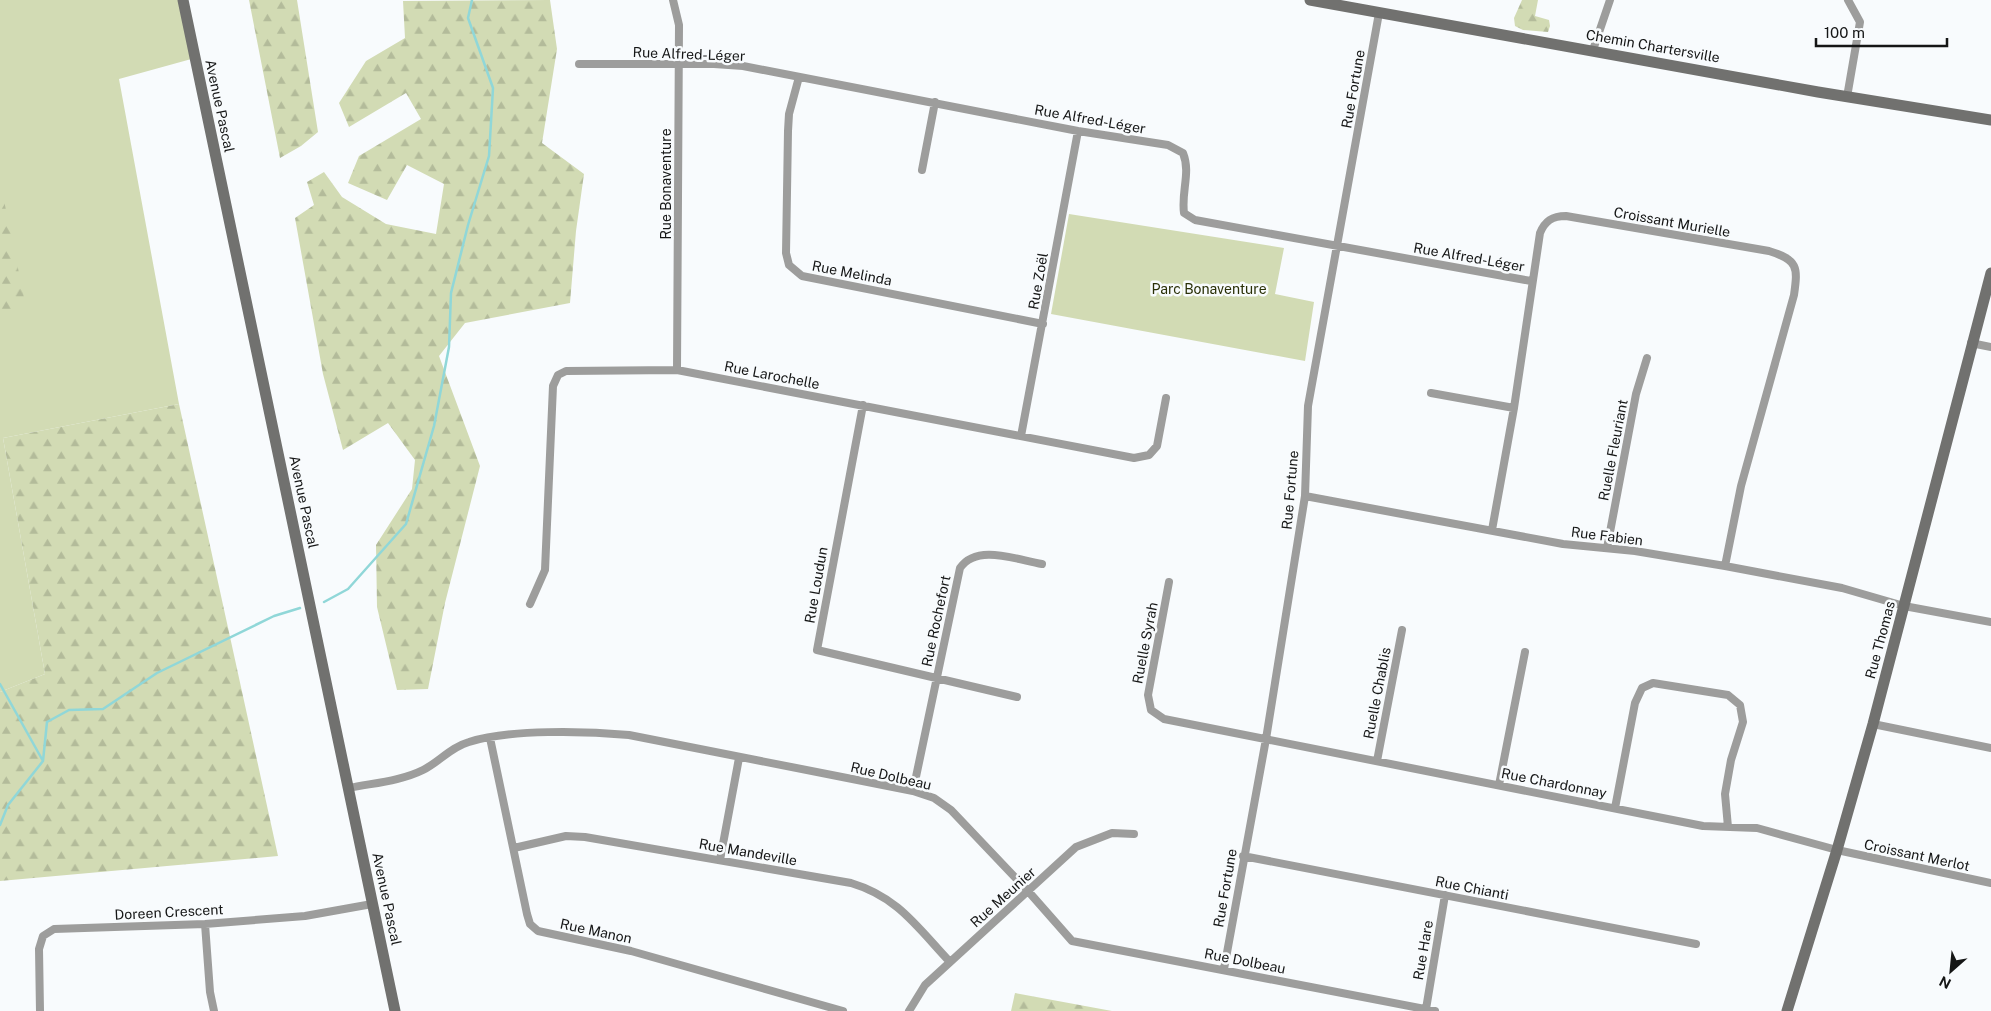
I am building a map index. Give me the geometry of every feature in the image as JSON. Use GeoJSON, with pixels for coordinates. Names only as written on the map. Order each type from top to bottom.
{"type":"FeatureCollection","features":[{"type":"Feature","properties":{"kind":"street","name":"Avenue Pascal"},"geometry":{"type":"LineString","coordinates":[[183,0],[395,1011]]}},
{"type":"Feature","properties":{"kind":"street","name":"Rue Bonaventure"},"geometry":{"type":"LineString","coordinates":[[673,0],[680,25],[677,370]]}},
{"type":"Feature","properties":{"kind":"street","name":"Chemin Chartersville"},"geometry":{"type":"LineString","coordinates":[[1310,0],[1847,97],[1991,120]]}},
{"type":"Feature","properties":{"kind":"street"},"geometry":{"type":"LineString","coordinates":[[1593,50],[1610,0]]}},
{"type":"Feature","properties":{"kind":"street"},"geometry":{"type":"LineString","coordinates":[[1847,97],[1860,22],[1848,0]]}},
{"type":"Feature","properties":{"kind":"street","name":"Rue Fortune"},"geometry":{"type":"LineString","coordinates":[[1224,969],[1243,856],[1266,739],[1305,496],[1308,406],[1379,13]]}},
{"type":"Feature","properties":{"kind":"street","name":"Rue Alfred-Léger"},"geometry":{"type":"LineString","coordinates":[[579,64],[743,66],[1078,131],[1168,145],[1184,153],[1188,165],[1182,198],[1184,213],[1195,220],[1531,282]]}},
{"type":"Feature","properties":{"kind":"street","name":"Rue Melinda"},"geometry":{"type":"LineString","coordinates":[[799,77],[789,114],[788,131],[786,253],[792,270],[802,276],[1043,324]]}},
{"type":"Feature","properties":{"kind":"street"},"geometry":{"type":"LineString","coordinates":[[922,170],[935,102]]}},
{"type":"Feature","properties":{"kind":"street","name":"Rue Zoël"},"geometry":{"type":"LineString","coordinates":[[1021,436],[1078,131]]}},
{"type":"Feature","properties":{"kind":"street","name":"Croissant Murielle"},"geometry":{"type":"LineString","coordinates":[[1492,530],[1514,408],[1531,282],[1540,233],[1548,220],[1558,216],[1769,251],[1785,256],[1794,264],[1797,276],[1794,296],[1742,486],[1725,566]]}},
{"type":"Feature","properties":{"kind":"street","name":"Rue Thomas"},"geometry":{"type":"LineString","coordinates":[[1787,1011],[1838,850],[1873,724],[1971,343],[1991,273]]}},
{"type":"Feature","properties":{"kind":"street"},"geometry":{"type":"LineString","coordinates":[[1971,343],[1991,347]]}},
{"type":"Feature","properties":{"kind":"street","name":"Ruelle Fleuriant"},"geometry":{"type":"LineString","coordinates":[[1607,548],[1636,394],[1647,358]]}},
{"type":"Feature","properties":{"kind":"street","name":"Rue Larochelle"},"geometry":{"type":"LineString","coordinates":[[530,604],[544,570],[553,396],[558,375],[570,370],[677,370],[1134,458],[1149,455],[1157,446],[1166,398]]}},
{"type":"Feature","properties":{"kind":"street"},"geometry":{"type":"LineString","coordinates":[[1431,393],[1514,408]]}},
{"type":"Feature","properties":{"kind":"street","name":"Rue Loudun"},"geometry":{"type":"LineString","coordinates":[[863,405],[817,650],[937,678]]}},
{"type":"Feature","properties":{"kind":"street","name":"Rue Fabien"},"geometry":{"type":"LineString","coordinates":[[1305,496],[1563,544],[1607,548],[1725,566],[1842,588],[1904,606],[1991,622]]}},
{"type":"Feature","properties":{"kind":"street","name":"Rue Rochefort"},"geometry":{"type":"LineString","coordinates":[[913,791],[958,574],[964,562],[970,557],[983,554],[1042,564]]}},
{"type":"Feature","properties":{"kind":"street","name":"Ruelle Syrah"},"geometry":{"type":"LineString","coordinates":[[1169,582],[1148,695],[1151,710],[1164,719],[1266,739]]}},
{"type":"Feature","properties":{"kind":"street","name":"Ruelle Chablis"},"geometry":{"type":"LineString","coordinates":[[1377,761],[1402,630]]}},
{"type":"Feature","properties":{"kind":"street"},"geometry":{"type":"LineString","coordinates":[[1499,785],[1525,652]]}},
{"type":"Feature","properties":{"kind":"street","name":"Rue Rochefort"},"geometry":{"type":"LineString","coordinates":[[937,678],[1017,697]]}},
{"type":"Feature","properties":{"kind":"street"},"geometry":{"type":"LineString","coordinates":[[1615,808],[1635,703],[1642,688],[1653,683],[1728,695],[1740,705],[1743,722],[1731,760],[1725,794],[1728,826]]}},
{"type":"Feature","properties":{"kind":"street"},"geometry":{"type":"LineString","coordinates":[[1873,724],[1991,748]]}},
{"type":"Feature","properties":{"kind":"street","name":"Rue Dolbeau"},"geometry":{"type":"LineString","coordinates":[[349,788],[402,777],[423,770],[451,750],[468,742],[515,734],[612,733],[913,791],[934,798],[951,810],[1028,891],[1072,941],[1435,1011]]}},
{"type":"Feature","properties":{"kind":"street","name":"Rue Manon"},"geometry":{"type":"LineString","coordinates":[[490,738],[527,914],[530,924],[538,932],[630,951],[843,1011]]}},
{"type":"Feature","properties":{"kind":"street","name":"Rue Chardonnay"},"geometry":{"type":"LineString","coordinates":[[1266,739],[1703,826],[1757,828],[1838,850]]}},
{"type":"Feature","properties":{"kind":"street"},"geometry":{"type":"LineString","coordinates":[[720,860],[739,758]]}},
{"type":"Feature","properties":{"kind":"street","name":"Rue Meunier"},"geometry":{"type":"LineString","coordinates":[[909,1011],[913,1001],[925,985],[1076,846],[1112,833],[1134,834]]}},
{"type":"Feature","properties":{"kind":"street","name":"Rue Mandeville"},"geometry":{"type":"LineString","coordinates":[[514,848],[566,836],[585,837],[851,883],[882,894],[894,903],[950,962]]}},
{"type":"Feature","properties":{"kind":"street","name":"Croissant Merlot"},"geometry":{"type":"LineString","coordinates":[[1838,850],[1991,883]]}},
{"type":"Feature","properties":{"kind":"street","name":"Rue Chianti"},"geometry":{"type":"LineString","coordinates":[[1243,856],[1696,944]]}},
{"type":"Feature","properties":{"kind":"street","name":"Rue Hare"},"geometry":{"type":"LineString","coordinates":[[1426,1009],[1445,895]]}},
{"type":"Feature","properties":{"kind":"street","name":"Doreen Crescent"},"geometry":{"type":"LineString","coordinates":[[40,1011],[39,949],[43,936],[54,929],[205,924],[305,916],[372,904]]}},
{"type":"Feature","properties":{"kind":"street"},"geometry":{"type":"LineString","coordinates":[[205,924],[210,992],[214,1011]]}},
{"type":"Feature","properties":{"kind":"green space"},"geometry":{"type":"Polygon","coordinates":[[[0,0],[183,0],[195,58],[119,79],[179,404],[3,438],[45,674],[0,692],[0,0]]]}},
{"type":"Feature","properties":{"kind":"green space"},"geometry":{"type":"Polygon","coordinates":[[[249,0],[297,0],[318,132],[301,146],[280,158],[249,0]]]}},
{"type":"Feature","properties":{"kind":"green space"},"geometry":{"type":"Polygon","coordinates":[[[550,0],[557,49],[542,143],[584,174],[576,231],[570,303],[465,323],[439,356],[480,466],[445,603],[428,689],[397,690],[377,607],[376,545],[412,489],[415,460],[388,423],[343,450],[323,374],[295,218],[314,205],[307,182],[324,172],[342,197],[386,224],[436,234],[444,184],[407,165],[387,200],[348,183],[359,156],[421,119],[406,93],[349,127],[339,103],[366,61],[405,38],[403,1],[550,0]]]}},
{"type":"Feature","properties":{"kind":"green space"},"geometry":{"type":"Polygon","coordinates":[[[1522,0],[1538,0],[1535,16],[1549,20],[1548,32],[1523,30],[1515,26],[1514,18],[1522,0]]]}},
{"type":"Feature","properties":{"kind":"green space"},"geometry":{"type":"Polygon","coordinates":[[[0,181],[26,307],[15,313],[0,316],[0,181]]]}},
{"type":"Feature","properties":{"kind":"green space","name":"Parc Bonaventure"},"geometry":{"type":"Polygon","coordinates":[[[1069,214],[1284,248],[1275,294],[1314,302],[1305,361],[1051,314],[1069,214]]]}},
{"type":"Feature","properties":{"kind":"green space"},"geometry":{"type":"Polygon","coordinates":[[[179,404],[278,856],[0,881],[0,692],[45,674],[3,438],[179,404]]]}},
{"type":"Feature","properties":{"kind":"green space"},"geometry":{"type":"Polygon","coordinates":[[[1015,993],[1112,1011],[1011,1011],[1015,993]]]}},
{"type":"Feature","properties":{"kind":"waterway"},"geometry":{"type":"LineString","coordinates":[[324,602],[348,589],[406,524],[434,426],[449,347],[451,293],[468,225],[489,156],[493,88],[468,18],[472,0]]}},
{"type":"Feature","properties":{"kind":"waterway"},"geometry":{"type":"LineString","coordinates":[[0,825],[8,805],[43,761],[47,722],[69,710],[103,709],[157,673],[274,616],[300,608]]}},
{"type":"Feature","properties":{"kind":"waterway"},"geometry":{"type":"LineString","coordinates":[[0,684],[43,761]]}}]}
